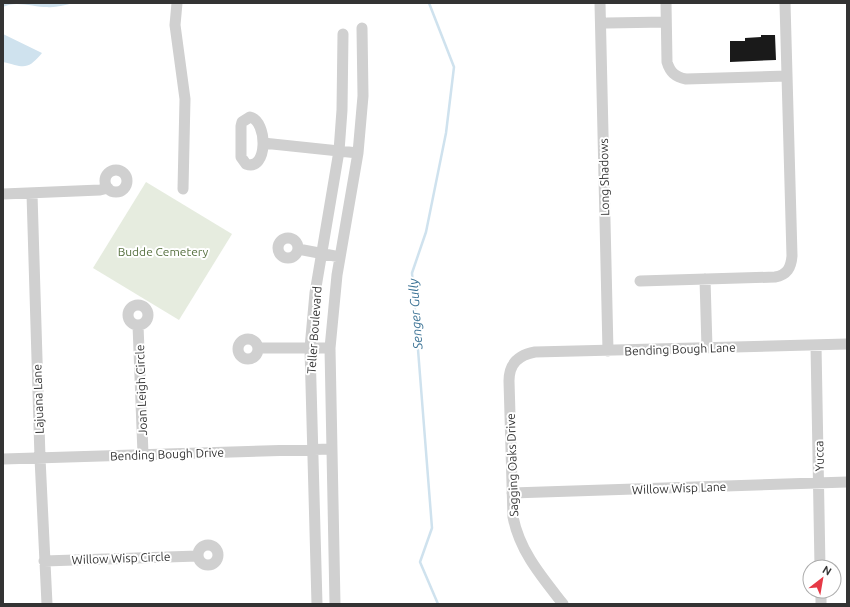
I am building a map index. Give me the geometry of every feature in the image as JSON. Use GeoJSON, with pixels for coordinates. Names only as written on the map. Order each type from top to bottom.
{"type":"FeatureCollection","features":[{"type":"Feature","properties":{"kind":"street"},"geometry":{"type":"LineString","coordinates":[[178,3],[174,25],[185,99],[183,188]]}},
{"type":"Feature","properties":{"kind":"street","name":"Long Shadows"},"geometry":{"type":"LineString","coordinates":[[600,3],[608,351]]}},
{"type":"Feature","properties":{"kind":"street"},"geometry":{"type":"LineString","coordinates":[[666,3],[668,62],[673,74],[686,78],[787,76]]}},
{"type":"Feature","properties":{"kind":"street"},"geometry":{"type":"LineString","coordinates":[[640,281],[775,277],[784,274],[790,267],[792,256],[785,3]]}},
{"type":"Feature","properties":{"kind":"street"},"geometry":{"type":"LineString","coordinates":[[607,23],[666,22]]}},
{"type":"Feature","properties":{"kind":"street","name":"Teller Boulevard"},"geometry":{"type":"LineString","coordinates":[[336,604],[331,449],[330,348],[340,258],[358,153],[363,96],[362,28]]}},
{"type":"Feature","properties":{"kind":"street","name":"Teller Boulevard"},"geometry":{"type":"LineString","coordinates":[[317,604],[310,348],[315,293],[339,151],[342,110],[343,34]]}},
{"type":"Feature","properties":{"kind":"street"},"geometry":{"type":"LineString","coordinates":[[343,58],[362,58]]}},
{"type":"Feature","properties":{"kind":"street"},"geometry":{"type":"LineString","coordinates":[[263,143],[358,153]]}},
{"type":"Feature","properties":{"kind":"street"},"geometry":{"type":"LineString","coordinates":[[3,194],[32,194],[100,190],[108,188]]}},
{"type":"Feature","properties":{"kind":"street","name":"Lajuana Lane"},"geometry":{"type":"LineString","coordinates":[[32,194],[40,458],[47,604]]}},
{"type":"Feature","properties":{"kind":"street"},"geometry":{"type":"LineString","coordinates":[[298,248],[340,258]]}},
{"type":"Feature","properties":{"kind":"street"},"geometry":{"type":"LineString","coordinates":[[705,279],[707,348]]}},
{"type":"Feature","properties":{"kind":"street","name":"Joan Leigh Circle"},"geometry":{"type":"LineString","coordinates":[[138,325],[143,454]]}},
{"type":"Feature","properties":{"kind":"street","name":"Bending Bough Lane"},"geometry":{"type":"LineString","coordinates":[[515,361],[519,357],[535,352],[847,344]]}},
{"type":"Feature","properties":{"kind":"street","name":"Yucca"},"geometry":{"type":"LineString","coordinates":[[816,345],[820,559]]}},
{"type":"Feature","properties":{"kind":"street"},"geometry":{"type":"LineString","coordinates":[[258,348],[330,348]]}},
{"type":"Feature","properties":{"kind":"street","name":"Sagging Oaks Drive"},"geometry":{"type":"LineString","coordinates":[[515,361],[510,370],[509,381],[513,518],[516,532],[521,544],[538,571],[563,604]]}},
{"type":"Feature","properties":{"kind":"street","name":"Bending Bough Drive"},"geometry":{"type":"LineString","coordinates":[[3,459],[331,449]]}},
{"type":"Feature","properties":{"kind":"street","name":"Willow Wisp Lane"},"geometry":{"type":"LineString","coordinates":[[512,494],[847,482]]}},
{"type":"Feature","properties":{"kind":"street","name":"Willow Wisp Circle"},"geometry":{"type":"LineString","coordinates":[[44,561],[198,556]]}},
{"type":"Feature","properties":{"kind":"green space","name":"Budde Cemetery"},"geometry":{"type":"Polygon","coordinates":[[[146,182],[232,234],[179,320],[93,268],[146,182]]]}},
{"type":"Feature","properties":{"kind":"water"},"geometry":{"type":"Polygon","coordinates":[[[3,3],[73,3],[50,7],[13,4],[3,7],[3,3]]]}},
{"type":"Feature","properties":{"kind":"water"},"geometry":{"type":"Polygon","coordinates":[[[3,34],[42,53],[33,63],[25,66],[3,62],[3,34]]]}},
{"type":"Feature","properties":{"kind":"building"},"geometry":{"type":"Polygon","coordinates":[[[761,35],[775,35],[776,60],[730,62],[730,41],[745,41],[745,38],[761,37],[761,35]]]}},
{"type":"Feature","properties":{"kind":"waterway","name":"Senger Gully"},"geometry":{"type":"LineString","coordinates":[[429,3],[454,67],[446,133],[426,232],[412,273],[432,528],[420,562],[438,604]]}}]}
